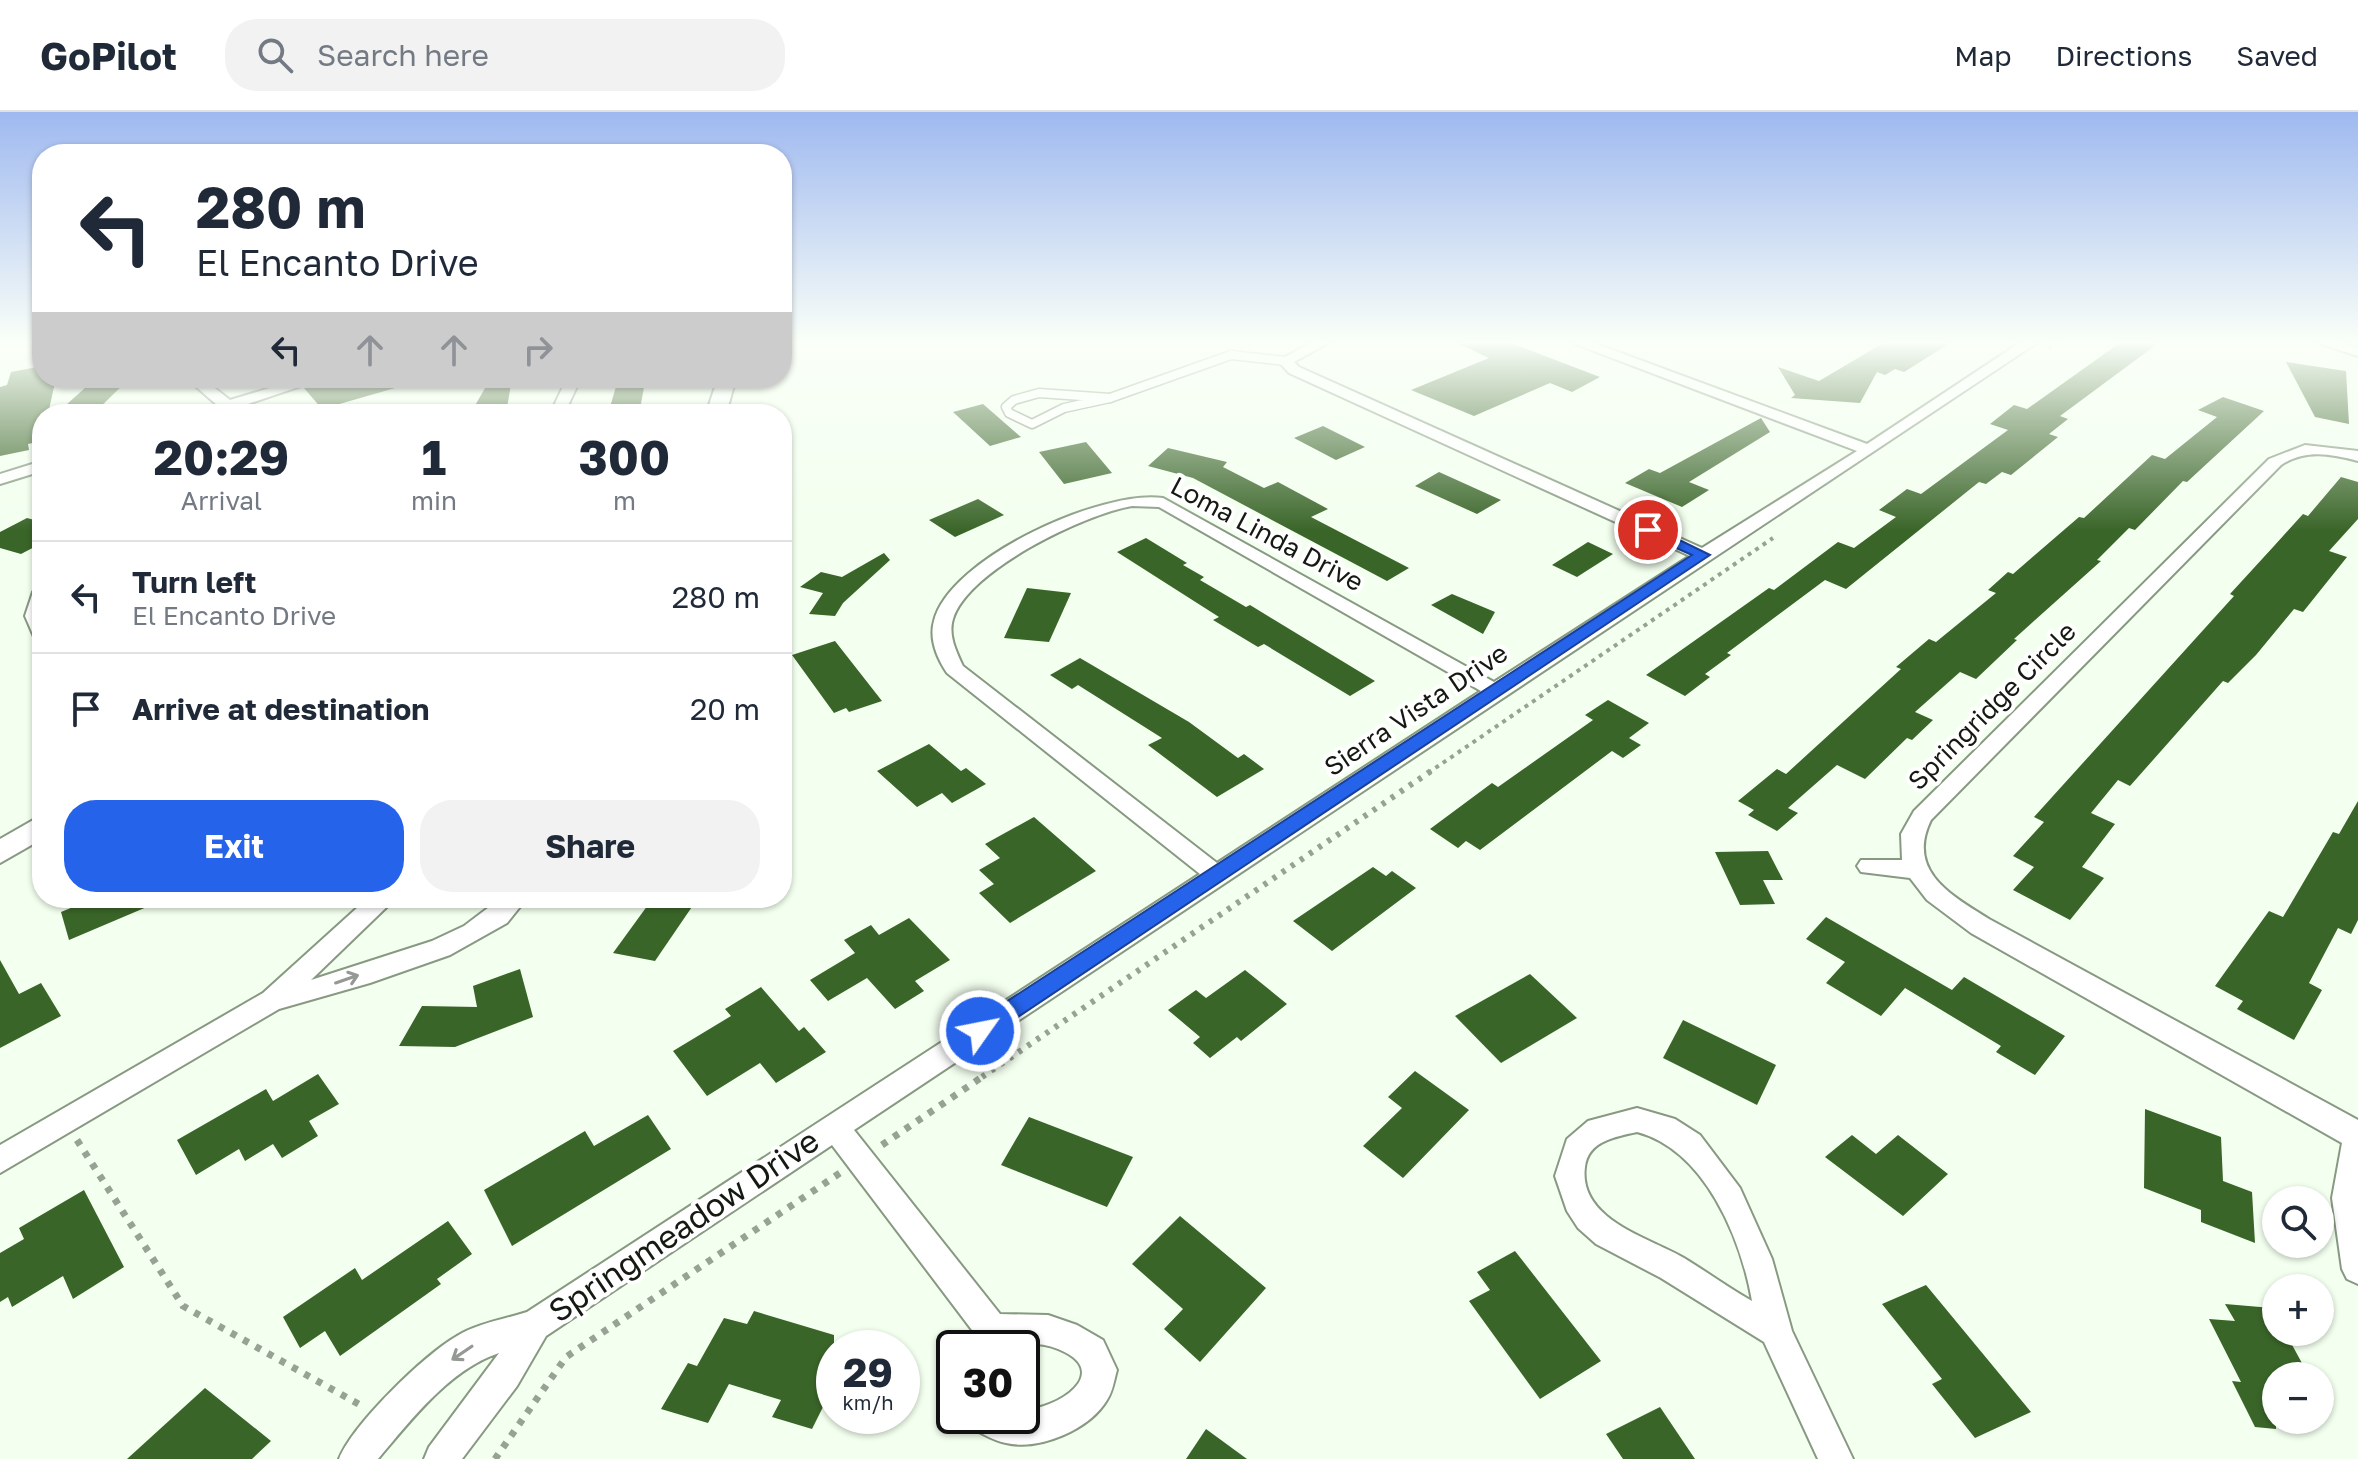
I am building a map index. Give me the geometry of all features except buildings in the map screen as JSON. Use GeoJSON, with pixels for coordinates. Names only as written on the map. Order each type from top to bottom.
{"type":"FeatureCollection","features":[{"type":"Feature","properties":{"kind":"street"},"geometry":{"type":"LineString","coordinates":[[1371,405],[1703,555]]}},
{"type":"Feature","properties":{"kind":"street"},"geometry":{"type":"LineString","coordinates":[[1747,405],[1867,449]]}},
{"type":"Feature","properties":{"kind":"street","name":"Sierra Vista Drive"},"geometry":{"type":"LineString","coordinates":[[834,1126],[1703,555],[1941,405]]}},
{"type":"Feature","properties":{"kind":"street","name":"Springridge Circle"},"geometry":{"type":"LineString","coordinates":[[1917,870],[1913,829],[1922,816],[2275,462],[2302,441],[2358,456]]}},
{"type":"Feature","properties":{"kind":"street"},"geometry":{"type":"LineString","coordinates":[[0,479],[32,469]]}},
{"type":"Feature","properties":{"kind":"street","name":"Loma Linda Drive"},"geometry":{"type":"LineString","coordinates":[[1217,875],[954,669],[945,656],[943,622],[960,589],[987,565],[1104,507],[1142,499],[1163,503],[1495,691]]}},
{"type":"Feature","properties":{"kind":"street"},"geometry":{"type":"LineString","coordinates":[[0,853],[32,832]]}},
{"type":"Feature","properties":{"kind":"street"},"geometry":{"type":"LineString","coordinates":[[1869,866],[1917,870],[1935,895],[1980,926],[2357,1134],[2347,1198],[2358,1269]]}},
{"type":"Feature","properties":{"kind":"street"},"geometry":{"type":"LineString","coordinates":[[0,1160],[272,1000],[373,908]]}},
{"type":"Feature","properties":{"kind":"street"},"geometry":{"type":"LineString","coordinates":[[272,1000],[337,983],[458,941],[499,918],[507,908]]}},
{"type":"Feature","properties":{"kind":"street"},"geometry":{"type":"LineString","coordinates":[[1775,1331],[1730,1309],[1670,1267],[1591,1221],[1576,1200],[1569,1177],[1572,1156],[1583,1138],[1606,1125],[1633,1119],[1663,1127],[1688,1140],[1704,1156],[1736,1213],[1764,1284],[1775,1331],[1836,1459]]}},
{"type":"Feature","properties":{"kind":"street"},"geometry":{"type":"LineString","coordinates":[[834,1126],[983,1330]]}},
{"type":"Feature","properties":{"kind":"street","name":"Springmeadow Drive"},"geometry":{"type":"LineString","coordinates":[[356,1459],[387,1420],[468,1347],[535,1325],[834,1126]]}},
{"type":"Feature","properties":{"kind":"street","name":"Springmeadow Drive"},"geometry":{"type":"LineString","coordinates":[[441,1459],[505,1374],[535,1325]]}},
{"type":"Feature","properties":{"kind":"street"},"geometry":{"type":"LineString","coordinates":[[994,1434],[1010,1447],[1031,1453],[1052,1451],[1079,1435],[1093,1418],[1100,1393],[1098,1372],[1090,1354],[1069,1337],[1050,1331],[1040,1332]]}},
{"type":"Feature","properties":{"kind":"lane"},"geometry":{"type":"LineString","coordinates":[[1009,405],[1006,407],[1009,413],[1032,424],[1064,408],[1078,405]]}},
{"type":"Feature","properties":{"kind":"path"},"geometry":{"type":"LineString","coordinates":[[495,1459],[566,1357],[1784,530]]}},
{"type":"Feature","properties":{"kind":"path"},"geometry":{"type":"LineString","coordinates":[[65,1122],[183,1306],[387,1420]]}},
{"type":"Feature","properties":{"kind":"route"},"geometry":{"type":"LineString","coordinates":[[980,1031],[1703,555],[1648,530]]}}]}
